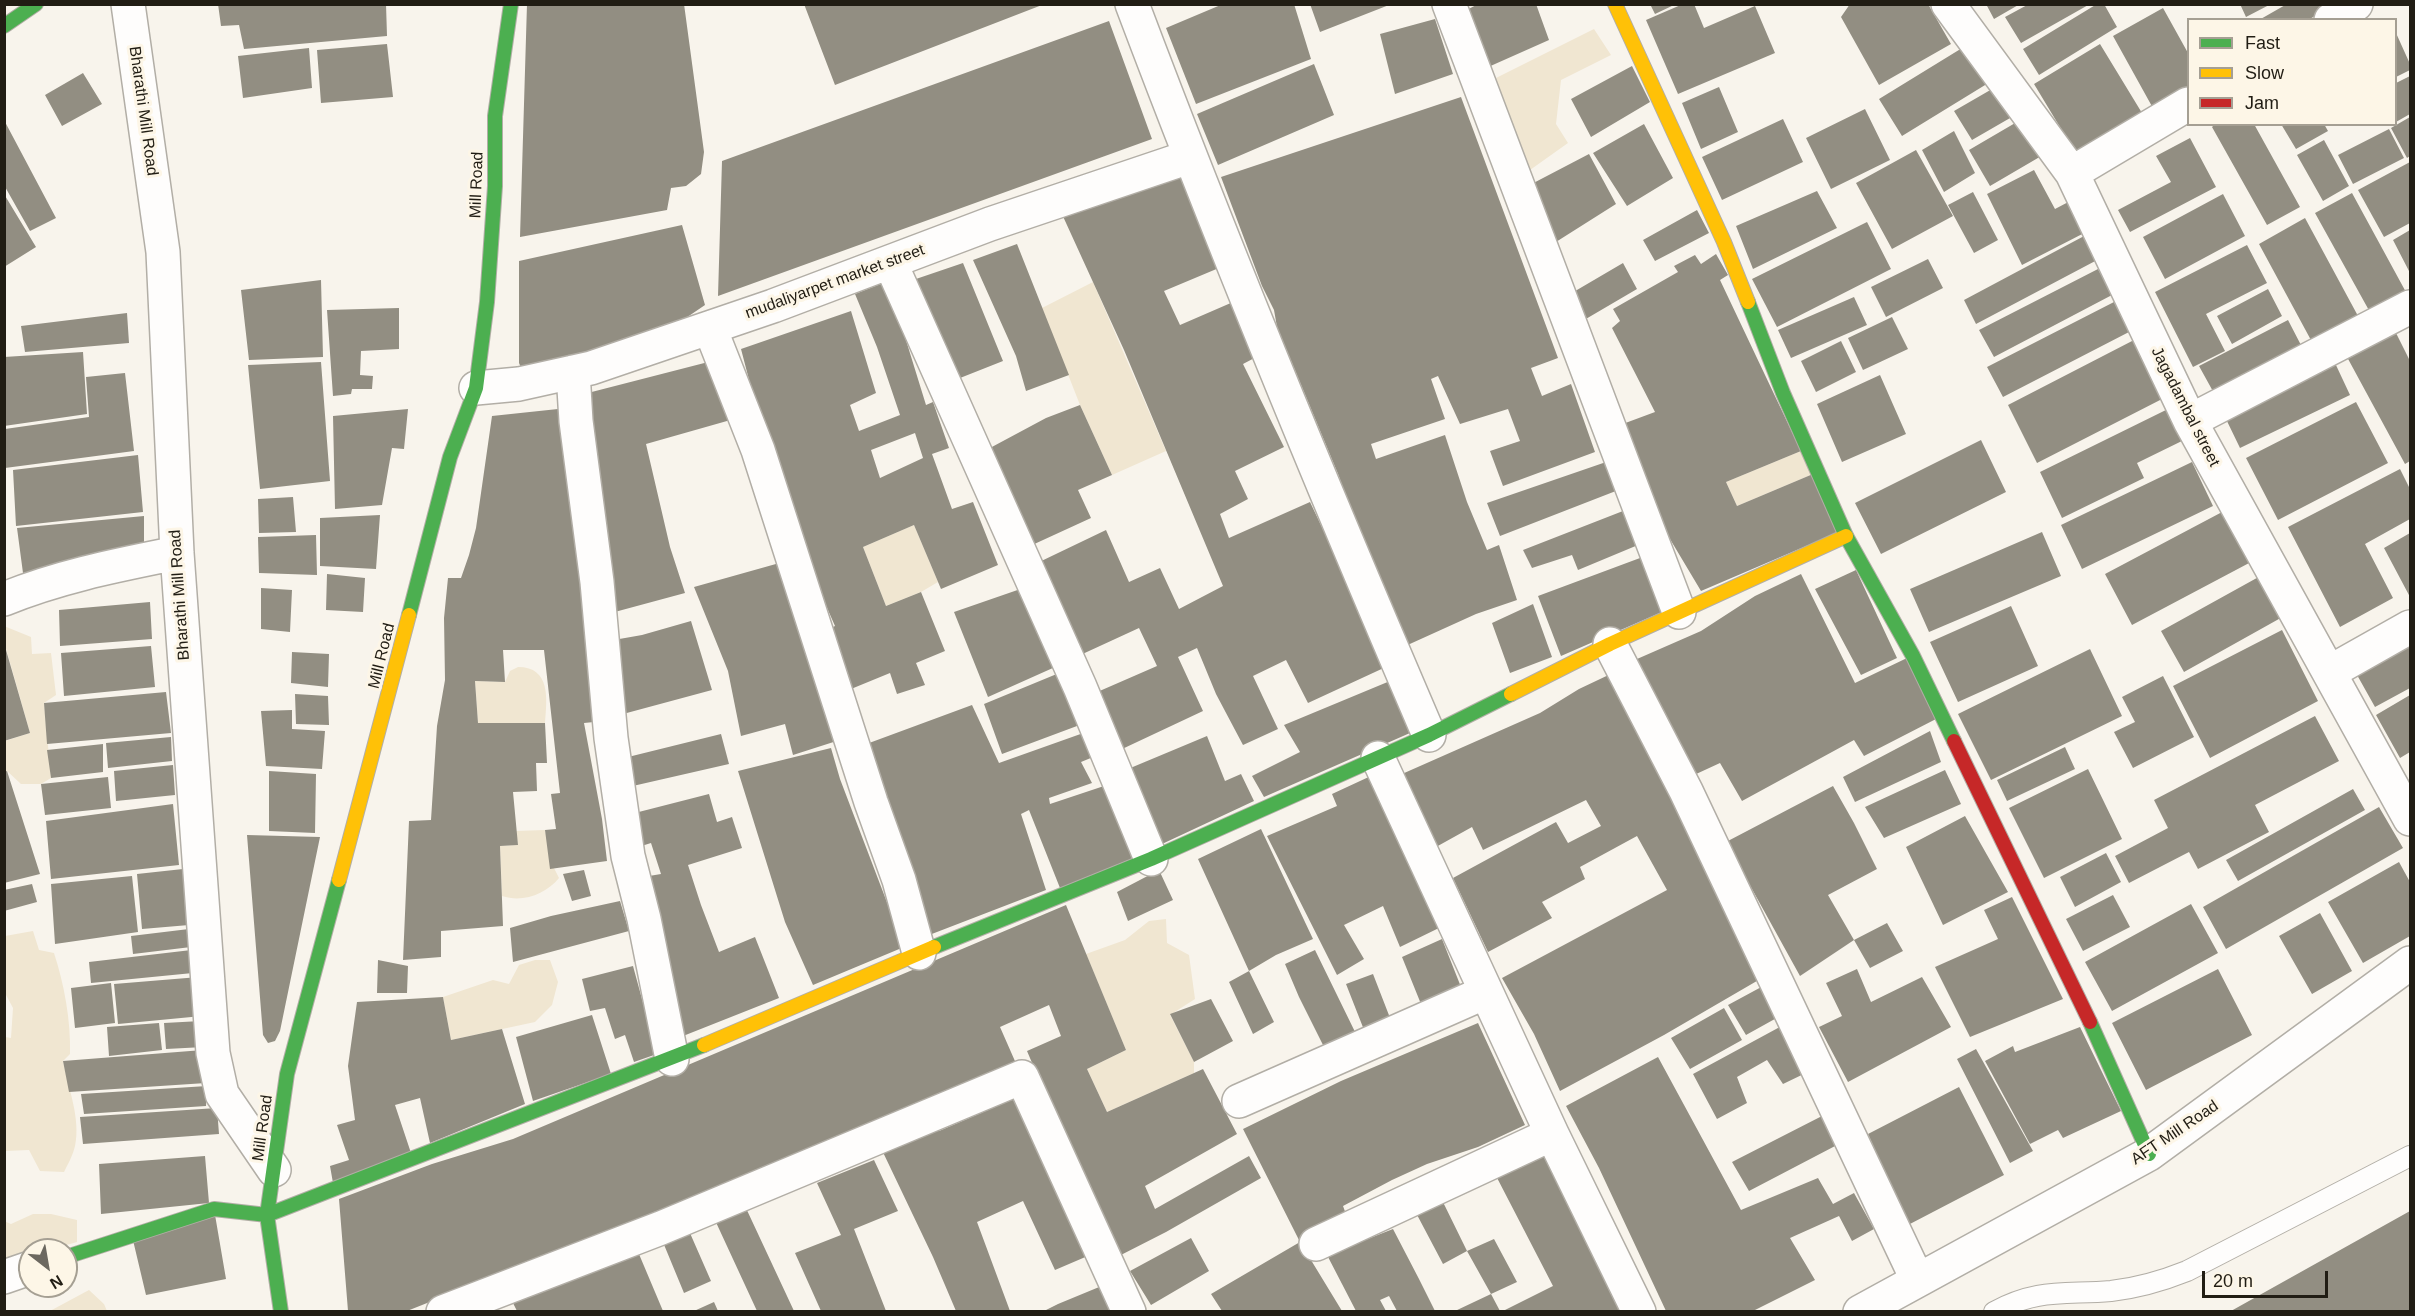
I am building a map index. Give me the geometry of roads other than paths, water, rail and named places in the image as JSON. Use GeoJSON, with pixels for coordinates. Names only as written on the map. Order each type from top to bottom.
{"type":"FeatureCollection","features":[{"type":"Feature","properties":{"kind":"street"},"geometry":{"type":"LineString","coordinates":[[4,26],[36,4]]}},
{"type":"Feature","properties":{"kind":"street","name":"Bharathi Mill Road"},"geometry":{"type":"LineString","coordinates":[[128,4],[163,252],[177,553],[213,1053],[222,1094],[274,1170]]}},
{"type":"Feature","properties":{"kind":"street","name":"Mill Road"},"geometry":{"type":"LineString","coordinates":[[281,1311],[267,1215],[287,1074],[372,760],[450,457],[476,388],[487,302],[495,186],[495,116],[511,4]]}},
{"type":"Feature","properties":{"kind":"street"},"geometry":{"type":"LineString","coordinates":[[1132,4],[1189,157],[1308,454],[1429,735]]}},
{"type":"Feature","properties":{"kind":"street"},"geometry":{"type":"LineString","coordinates":[[1449,4],[1679,612]]}},
{"type":"Feature","properties":{"kind":"street"},"geometry":{"type":"LineString","coordinates":[[1615,4],[1724,242],[1783,393],[1846,536],[1913,656],[2077,994],[2149,1154]]}},
{"type":"Feature","properties":{"kind":"street","name":"Jagadambal street"},"geometry":{"type":"LineString","coordinates":[[1948,4],[2072,173],[2190,421],[2410,819]]}},
{"type":"Feature","properties":{"kind":"street"},"geometry":{"type":"LineString","coordinates":[[2334,18],[2356,4]]}},
{"type":"Feature","properties":{"kind":"street"},"geometry":{"type":"LineString","coordinates":[[2072,173],[2187,105]]}},
{"type":"Feature","properties":{"kind":"street","name":"mudaliyarpet market street"},"geometry":{"type":"LineString","coordinates":[[476,388],[519,384],[591,368],[710,328],[990,224],[1189,157]]}},
{"type":"Feature","properties":{"kind":"street"},"geometry":{"type":"LineString","coordinates":[[890,262],[1080,687],[1151,859]]}},
{"type":"Feature","properties":{"kind":"street"},"geometry":{"type":"LineString","coordinates":[[2190,421],[2410,307]]}},
{"type":"Feature","properties":{"kind":"street"},"geometry":{"type":"LineString","coordinates":[[710,328],[758,450],[871,802],[899,880],[919,953]]}},
{"type":"Feature","properties":{"kind":"street"},"geometry":{"type":"LineString","coordinates":[[573,372],[576,421],[597,582],[611,738],[628,856],[644,919],[672,1059]]}},
{"type":"Feature","properties":{"kind":"street"},"geometry":{"type":"LineString","coordinates":[[78,1253],[214,1209],[267,1215],[672,1059],[919,953],[1151,859],[1378,758],[1429,735],[1610,644],[1846,536]]}},
{"type":"Feature","properties":{"kind":"street"},"geometry":{"type":"LineString","coordinates":[[4,599],[40,584],[97,569],[177,553]]}},
{"type":"Feature","properties":{"kind":"street"},"geometry":{"type":"LineString","coordinates":[[2330,672],[2410,627]]}},
{"type":"Feature","properties":{"kind":"street"},"geometry":{"type":"LineString","coordinates":[[1610,644],[1686,791],[1917,1279]]}},
{"type":"Feature","properties":{"kind":"street"},"geometry":{"type":"LineString","coordinates":[[1378,758],[1552,1134],[1639,1311]]}},
{"type":"Feature","properties":{"kind":"street","name":"AFT Mill Road"},"geometry":{"type":"LineString","coordinates":[[1860,1311],[2149,1154],[2410,963]]}},
{"type":"Feature","properties":{"kind":"street"},"geometry":{"type":"LineString","coordinates":[[1239,1101],[1486,992]]}},
{"type":"Feature","properties":{"kind":"street"},"geometry":{"type":"LineString","coordinates":[[443,1311],[661,1228],[1022,1077],[1129,1311]]}},
{"type":"Feature","properties":{"kind":"street"},"geometry":{"type":"LineString","coordinates":[[1316,1244],[1552,1134]]}},
{"type":"Feature","properties":{"kind":"lane"},"geometry":{"type":"LineString","coordinates":[[1994,1311],[2016,1300],[2046,1293],[2111,1291],[2154,1284],[2187,1271],[2410,1156]]}}]}
